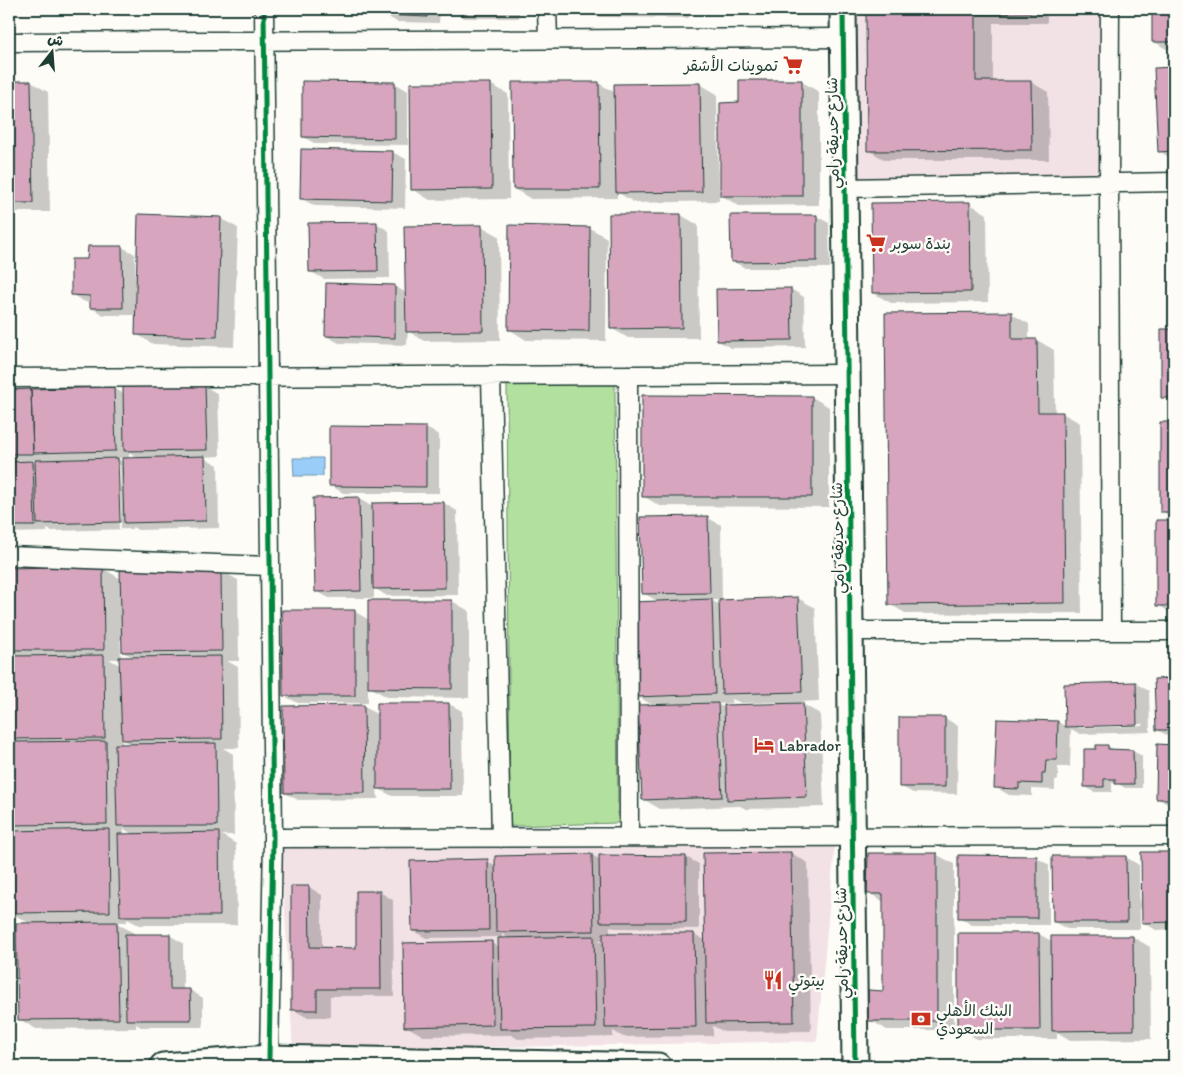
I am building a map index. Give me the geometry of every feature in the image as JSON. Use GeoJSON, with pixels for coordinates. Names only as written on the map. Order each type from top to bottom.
{"type":"FeatureCollection","features":[{"type":"Feature","properties":{"kind":"street"},"geometry":{"type":"LineString","coordinates":[[264,9],[273,838],[269,1058]]}},
{"type":"Feature","properties":{"kind":"street"},"geometry":{"type":"LineString","coordinates":[[547,9],[548,39]]}},
{"type":"Feature","properties":{"kind":"street","name":"شارع حديقة رامي"},"geometry":{"type":"LineString","coordinates":[[843,9],[855,1066]]}},
{"type":"Feature","properties":{"kind":"street"},"geometry":{"type":"LineString","coordinates":[[1110,9],[1111,631]]}},
{"type":"Feature","properties":{"kind":"street"},"geometry":{"type":"LineString","coordinates":[[9,42],[843,38]]}},
{"type":"Feature","properties":{"kind":"street"},"geometry":{"type":"LineString","coordinates":[[845,188],[1174,182]]}},
{"type":"Feature","properties":{"kind":"street"},"geometry":{"type":"LineString","coordinates":[[9,378],[847,374]]}},
{"type":"Feature","properties":{"kind":"street"},"geometry":{"type":"LineString","coordinates":[[628,375],[629,837]]}},
{"type":"Feature","properties":{"kind":"street"},"geometry":{"type":"LineString","coordinates":[[491,376],[501,838]]}},
{"type":"Feature","properties":{"kind":"street"},"geometry":{"type":"LineString","coordinates":[[9,556],[270,566]]}},
{"type":"Feature","properties":{"kind":"street"},"geometry":{"type":"LineString","coordinates":[[850,630],[1174,631]]}},
{"type":"Feature","properties":{"kind":"street"},"geometry":{"type":"LineString","coordinates":[[273,838],[1174,836]]}},
{"type":"Feature","properties":{"kind":"street"},"geometry":{"type":"LineString","coordinates":[[163,1066],[269,1058],[658,1066]]}},
{"type":"Feature","properties":{"kind":"shaded area"},"geometry":{"type":"Polygon","coordinates":[[[853,9],[1103,9],[1100,174],[852,181],[853,9]]]}},
{"type":"Feature","properties":{"kind":"shaded area"},"geometry":{"type":"Polygon","coordinates":[[[835,843],[817,1041],[293,1051],[281,847],[835,843]]]}},
{"type":"Feature","properties":{"kind":"green space"},"geometry":{"type":"Polygon","coordinates":[[[507,384],[615,384],[618,823],[510,826],[507,384]]]}},
{"type":"Feature","properties":{"kind":"water"},"geometry":{"type":"Polygon","coordinates":[[[293,458],[323,458],[323,476],[294,476],[293,458]]]}},
{"type":"Feature","properties":{"kind":"building"},"geometry":{"type":"Polygon","coordinates":[[[383,9],[427,9],[427,17],[383,15],[383,9]]]}},
{"type":"Feature","properties":{"kind":"building"},"geometry":{"type":"Polygon","coordinates":[[[449,9],[506,9],[506,11],[449,11],[449,9]]]}},
{"type":"Feature","properties":{"kind":"building"},"geometry":{"type":"Polygon","coordinates":[[[866,9],[1030,9],[1030,13],[976,14],[976,81],[1031,81],[1032,150],[867,151],[866,9]]]}},
{"type":"Feature","properties":{"kind":"building"},"geometry":{"type":"Polygon","coordinates":[[[1152,9],[1174,9],[1174,42],[1152,42],[1152,9]]]}},
{"type":"Feature","properties":{"kind":"building"},"geometry":{"type":"Polygon","coordinates":[[[1174,67],[1174,151],[1158,152],[1154,68],[1174,67]]]}},
{"type":"Feature","properties":{"kind":"building"},"geometry":{"type":"Polygon","coordinates":[[[739,80],[802,80],[802,196],[720,196],[720,103],[739,102],[739,80]]]}},
{"type":"Feature","properties":{"kind":"building"},"geometry":{"type":"Polygon","coordinates":[[[9,81],[31,81],[33,203],[9,203],[9,81]]]}},
{"type":"Feature","properties":{"kind":"building"},"geometry":{"type":"Polygon","coordinates":[[[302,81],[395,82],[395,139],[302,137],[302,81]]]}},
{"type":"Feature","properties":{"kind":"building"},"geometry":{"type":"Polygon","coordinates":[[[512,82],[599,82],[600,189],[513,189],[512,82]]]}},
{"type":"Feature","properties":{"kind":"building"},"geometry":{"type":"Polygon","coordinates":[[[410,83],[491,83],[492,189],[411,190],[410,83]]]}},
{"type":"Feature","properties":{"kind":"building"},"geometry":{"type":"Polygon","coordinates":[[[700,83],[702,192],[616,193],[614,84],[700,83]]]}},
{"type":"Feature","properties":{"kind":"building"},"geometry":{"type":"Polygon","coordinates":[[[301,149],[393,151],[392,201],[300,199],[301,149]]]}},
{"type":"Feature","properties":{"kind":"building"},"geometry":{"type":"Polygon","coordinates":[[[970,202],[971,292],[872,293],[871,203],[970,202]]]}},
{"type":"Feature","properties":{"kind":"building"},"geometry":{"type":"Polygon","coordinates":[[[138,214],[221,217],[217,337],[135,335],[138,214]]]}},
{"type":"Feature","properties":{"kind":"building"},"geometry":{"type":"Polygon","coordinates":[[[609,214],[681,214],[682,328],[610,329],[609,214]]]}},
{"type":"Feature","properties":{"kind":"building"},"geometry":{"type":"Polygon","coordinates":[[[730,215],[817,215],[817,261],[731,262],[730,215]]]}},
{"type":"Feature","properties":{"kind":"building"},"geometry":{"type":"Polygon","coordinates":[[[377,222],[378,271],[309,272],[308,223],[377,222]]]}},
{"type":"Feature","properties":{"kind":"building"},"geometry":{"type":"Polygon","coordinates":[[[482,225],[483,331],[406,332],[404,226],[482,225]]]}},
{"type":"Feature","properties":{"kind":"building"},"geometry":{"type":"Polygon","coordinates":[[[509,225],[590,227],[589,331],[508,330],[509,225]]]}},
{"type":"Feature","properties":{"kind":"building"},"geometry":{"type":"Polygon","coordinates":[[[88,246],[122,246],[123,308],[90,308],[90,296],[71,295],[71,259],[87,259],[88,246]]]}},
{"type":"Feature","properties":{"kind":"building"},"geometry":{"type":"Polygon","coordinates":[[[326,283],[395,285],[395,338],[325,336],[326,283]]]}},
{"type":"Feature","properties":{"kind":"building"},"geometry":{"type":"Polygon","coordinates":[[[791,288],[792,340],[717,341],[716,289],[791,288]]]}},
{"type":"Feature","properties":{"kind":"building"},"geometry":{"type":"Polygon","coordinates":[[[1012,312],[1012,339],[1037,339],[1038,412],[1063,412],[1065,603],[888,605],[885,313],[1012,312]]]}},
{"type":"Feature","properties":{"kind":"building"},"geometry":{"type":"Polygon","coordinates":[[[1161,329],[1174,329],[1174,398],[1161,398],[1161,329]]]}},
{"type":"Feature","properties":{"kind":"building"},"geometry":{"type":"Polygon","coordinates":[[[205,385],[207,450],[124,451],[123,387],[205,385]]]}},
{"type":"Feature","properties":{"kind":"building"},"geometry":{"type":"Polygon","coordinates":[[[114,387],[116,451],[33,453],[31,389],[114,387]]]}},
{"type":"Feature","properties":{"kind":"building"},"geometry":{"type":"Polygon","coordinates":[[[31,389],[33,454],[9,454],[9,390],[31,389]]]}},
{"type":"Feature","properties":{"kind":"building"},"geometry":{"type":"Polygon","coordinates":[[[642,395],[812,396],[812,497],[642,497],[642,395]]]}},
{"type":"Feature","properties":{"kind":"building"},"geometry":{"type":"Polygon","coordinates":[[[1160,422],[1174,422],[1174,512],[1160,512],[1160,422]]]}},
{"type":"Feature","properties":{"kind":"building"},"geometry":{"type":"Polygon","coordinates":[[[329,426],[426,427],[426,487],[329,486],[329,426]]]}},
{"type":"Feature","properties":{"kind":"building"},"geometry":{"type":"Polygon","coordinates":[[[205,456],[206,521],[124,523],[122,458],[205,456]]]}},
{"type":"Feature","properties":{"kind":"building"},"geometry":{"type":"Polygon","coordinates":[[[118,458],[120,522],[37,524],[35,460],[118,458]]]}},
{"type":"Feature","properties":{"kind":"building"},"geometry":{"type":"Polygon","coordinates":[[[33,461],[35,526],[9,526],[9,462],[33,461]]]}},
{"type":"Feature","properties":{"kind":"building"},"geometry":{"type":"Polygon","coordinates":[[[359,497],[361,591],[315,592],[313,498],[359,497]]]}},
{"type":"Feature","properties":{"kind":"building"},"geometry":{"type":"Polygon","coordinates":[[[444,502],[445,588],[373,589],[372,503],[444,502]]]}},
{"type":"Feature","properties":{"kind":"building"},"geometry":{"type":"Polygon","coordinates":[[[708,516],[710,593],[642,594],[640,517],[708,516]]]}},
{"type":"Feature","properties":{"kind":"building"},"geometry":{"type":"Polygon","coordinates":[[[1156,520],[1174,520],[1174,606],[1156,606],[1156,520]]]}},
{"type":"Feature","properties":{"kind":"building"},"geometry":{"type":"Polygon","coordinates":[[[103,566],[104,650],[9,650],[9,568],[103,566]]]}},
{"type":"Feature","properties":{"kind":"building"},"geometry":{"type":"Polygon","coordinates":[[[221,569],[222,651],[122,652],[120,570],[221,569]]]}},
{"type":"Feature","properties":{"kind":"building"},"geometry":{"type":"Polygon","coordinates":[[[798,597],[802,692],[722,694],[719,600],[798,597]]]}},
{"type":"Feature","properties":{"kind":"building"},"geometry":{"type":"Polygon","coordinates":[[[712,599],[715,694],[636,697],[632,602],[712,599]]]}},
{"type":"Feature","properties":{"kind":"building"},"geometry":{"type":"Polygon","coordinates":[[[368,600],[452,600],[452,689],[368,688],[368,600]]]}},
{"type":"Feature","properties":{"kind":"building"},"geometry":{"type":"Polygon","coordinates":[[[282,610],[355,610],[355,696],[283,696],[282,610]]]}},
{"type":"Feature","properties":{"kind":"building"},"geometry":{"type":"Polygon","coordinates":[[[104,655],[105,738],[9,739],[9,656],[104,655]]]}},
{"type":"Feature","properties":{"kind":"building"},"geometry":{"type":"Polygon","coordinates":[[[221,656],[222,739],[122,740],[119,657],[221,656]]]}},
{"type":"Feature","properties":{"kind":"building"},"geometry":{"type":"Polygon","coordinates":[[[1174,678],[1174,730],[1156,730],[1154,679],[1174,678]]]}},
{"type":"Feature","properties":{"kind":"building"},"geometry":{"type":"Polygon","coordinates":[[[1136,682],[1137,725],[1065,727],[1064,684],[1136,682]]]}},
{"type":"Feature","properties":{"kind":"building"},"geometry":{"type":"Polygon","coordinates":[[[377,703],[449,703],[450,789],[377,789],[377,703]]]}},
{"type":"Feature","properties":{"kind":"building"},"geometry":{"type":"Polygon","coordinates":[[[718,703],[722,797],[642,800],[638,705],[718,703]]]}},
{"type":"Feature","properties":{"kind":"building"},"geometry":{"type":"Polygon","coordinates":[[[803,703],[807,797],[727,800],[724,705],[803,703]]]}},
{"type":"Feature","properties":{"kind":"building"},"geometry":{"type":"Polygon","coordinates":[[[364,705],[365,793],[284,793],[283,706],[364,705]]]}},
{"type":"Feature","properties":{"kind":"building"},"geometry":{"type":"Polygon","coordinates":[[[899,717],[945,717],[945,787],[899,787],[899,717]]]}},
{"type":"Feature","properties":{"kind":"building"},"geometry":{"type":"Polygon","coordinates":[[[997,719],[1058,721],[1057,760],[1046,760],[1045,773],[1042,773],[1042,784],[1019,783],[1019,789],[994,788],[997,719]]]}},
{"type":"Feature","properties":{"kind":"building"},"geometry":{"type":"Polygon","coordinates":[[[106,741],[107,824],[9,825],[9,742],[106,741]]]}},
{"type":"Feature","properties":{"kind":"building"},"geometry":{"type":"Polygon","coordinates":[[[216,743],[217,826],[117,826],[115,744],[216,743]]]}},
{"type":"Feature","properties":{"kind":"building"},"geometry":{"type":"Polygon","coordinates":[[[1157,744],[1174,745],[1174,799],[1156,799],[1157,744]]]}},
{"type":"Feature","properties":{"kind":"building"},"geometry":{"type":"Polygon","coordinates":[[[1096,745],[1108,745],[1108,749],[1133,750],[1134,784],[1115,784],[1115,779],[1104,779],[1104,787],[1084,787],[1084,749],[1096,749],[1096,745]]]}},
{"type":"Feature","properties":{"kind":"building"},"geometry":{"type":"Polygon","coordinates":[[[109,829],[110,912],[10,913],[9,831],[109,829]]]}},
{"type":"Feature","properties":{"kind":"building"},"geometry":{"type":"Polygon","coordinates":[[[219,832],[220,916],[120,916],[118,834],[219,832]]]}},
{"type":"Feature","properties":{"kind":"building"},"geometry":{"type":"Polygon","coordinates":[[[791,852],[794,1022],[706,1023],[703,853],[791,852]]]}},
{"type":"Feature","properties":{"kind":"building"},"geometry":{"type":"Polygon","coordinates":[[[1141,852],[1174,852],[1174,922],[1142,923],[1141,852]]]}},
{"type":"Feature","properties":{"kind":"building"},"geometry":{"type":"Polygon","coordinates":[[[868,853],[937,853],[937,1021],[868,1021],[868,990],[883,991],[883,894],[867,894],[868,853]]]}},
{"type":"Feature","properties":{"kind":"building"},"geometry":{"type":"Polygon","coordinates":[[[592,854],[594,931],[496,932],[495,856],[592,854]]]}},
{"type":"Feature","properties":{"kind":"building"},"geometry":{"type":"Polygon","coordinates":[[[599,855],[686,856],[686,922],[600,922],[599,855]]]}},
{"type":"Feature","properties":{"kind":"building"},"geometry":{"type":"Polygon","coordinates":[[[958,855],[1037,856],[1037,918],[958,918],[958,855]]]}},
{"type":"Feature","properties":{"kind":"building"},"geometry":{"type":"Polygon","coordinates":[[[1052,856],[1126,856],[1127,922],[1053,922],[1052,856]]]}},
{"type":"Feature","properties":{"kind":"building"},"geometry":{"type":"Polygon","coordinates":[[[488,859],[489,930],[412,931],[410,861],[488,859]]]}},
{"type":"Feature","properties":{"kind":"building"},"geometry":{"type":"Polygon","coordinates":[[[291,886],[309,886],[310,947],[356,948],[356,891],[380,891],[381,989],[317,989],[317,1010],[291,1010],[291,886]]]}},
{"type":"Feature","properties":{"kind":"building"},"geometry":{"type":"Polygon","coordinates":[[[117,922],[119,1019],[18,1020],[16,923],[117,922]]]}},
{"type":"Feature","properties":{"kind":"building"},"geometry":{"type":"Polygon","coordinates":[[[603,933],[694,933],[696,1027],[605,1028],[603,933]]]}},
{"type":"Feature","properties":{"kind":"building"},"geometry":{"type":"Polygon","coordinates":[[[958,933],[1039,933],[1040,1030],[958,1030],[958,933]]]}},
{"type":"Feature","properties":{"kind":"building"},"geometry":{"type":"Polygon","coordinates":[[[125,934],[170,934],[170,989],[190,989],[191,1020],[126,1020],[125,934]]]}},
{"type":"Feature","properties":{"kind":"building"},"geometry":{"type":"Polygon","coordinates":[[[594,936],[596,1028],[500,1029],[498,938],[594,936]]]}},
{"type":"Feature","properties":{"kind":"building"},"geometry":{"type":"Polygon","coordinates":[[[1051,936],[1133,936],[1134,1030],[1052,1031],[1051,936]]]}},
{"type":"Feature","properties":{"kind":"building"},"geometry":{"type":"Polygon","coordinates":[[[492,941],[493,1025],[404,1027],[403,943],[492,941]]]}},
{"type":"Feature","properties":{"kind":"cycle path"},"geometry":{"type":"LineString","coordinates":[[264,9],[273,838],[269,1058]]}},
{"type":"Feature","properties":{"kind":"cycle path"},"geometry":{"type":"LineString","coordinates":[[843,9],[855,1066]]}},
{"type":"Feature","properties":{"kind":"place","name":"تموينات الأشقر"},"geometry":{"type":"Point","coordinates":[793,65]}},
{"type":"Feature","properties":{"kind":"place","name":"بندة سوبر"},"geometry":{"type":"Point","coordinates":[876,243]}},
{"type":"Feature","properties":{"kind":"place","name":"Labrador"},"geometry":{"type":"Point","coordinates":[764,745]}},
{"type":"Feature","properties":{"kind":"place","name":"بيتوتي"},"geometry":{"type":"Point","coordinates":[773,980]}},
{"type":"Feature","properties":{"kind":"place","name":"البنك الأهلي السعودي"},"geometry":{"type":"Point","coordinates":[921,1019]}}]}
